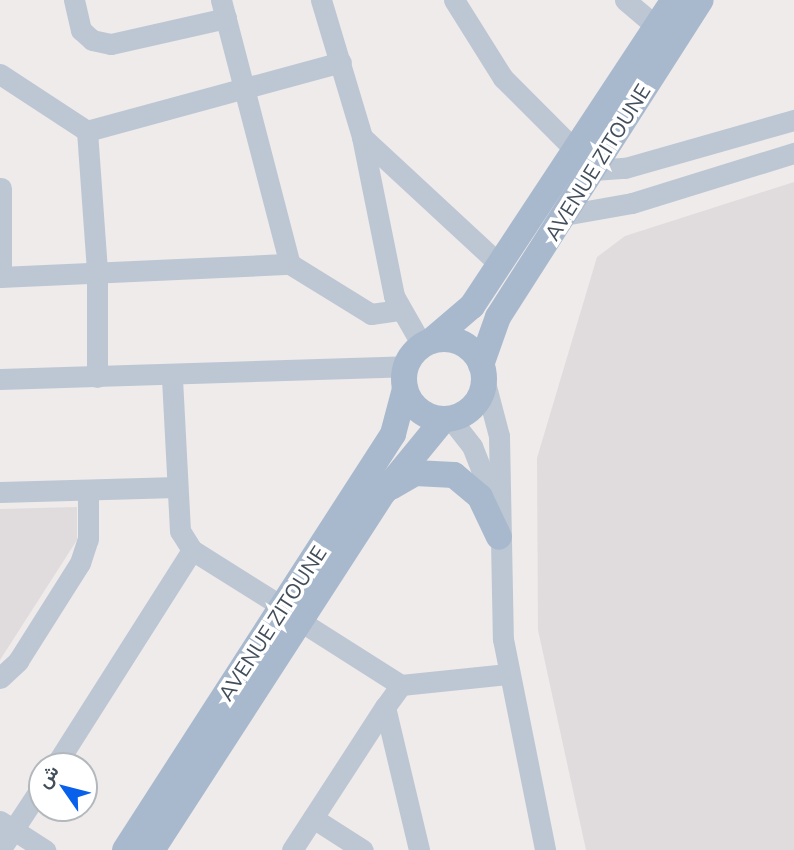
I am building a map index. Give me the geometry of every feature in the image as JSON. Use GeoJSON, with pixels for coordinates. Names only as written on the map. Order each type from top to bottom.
{"type":"FeatureCollection","features":[{"type":"Feature","properties":{"kind":"main road","name":"AVENUE ZITOUNE"},"geometry":{"type":"LineString","coordinates":[[482,370],[498,317],[564,215],[584,160],[674,0]]}},
{"type":"Feature","properties":{"kind":"main road","name":"AVENUE ZITOUNE"},"geometry":{"type":"LineString","coordinates":[[427,343],[459,321],[584,160],[701,0]]}},
{"type":"Feature","properties":{"kind":"main road"},"geometry":{"type":"LineString","coordinates":[[455,340],[466,346],[482,370],[478,398],[447,419],[420,411],[405,378],[427,343],[455,340]]}},
{"type":"Feature","properties":{"kind":"main road","name":"AVENUE ZITOUNE"},"geometry":{"type":"LineString","coordinates":[[152,850],[393,434],[405,378]]}},
{"type":"Feature","properties":{"kind":"main road","name":"AVENUE ZITOUNE"},"geometry":{"type":"LineString","coordinates":[[125,850],[291,614],[384,492],[447,419]]}},
{"type":"Feature","properties":{"kind":"main road"},"geometry":{"type":"LineString","coordinates":[[384,492],[415,473],[454,475],[480,497],[499,525]]}},
{"type":"Feature","properties":{"kind":"street"},"geometry":{"type":"LineString","coordinates":[[74,0],[81,30],[92,40],[111,44],[223,9],[246,88],[290,264]]}},
{"type":"Feature","properties":{"kind":"street"},"geometry":{"type":"LineString","coordinates":[[321,0],[362,137],[399,310],[427,343]]}},
{"type":"Feature","properties":{"kind":"street"},"geometry":{"type":"LineString","coordinates":[[454,0],[482,52],[503,78],[584,160],[625,168],[794,120]]}},
{"type":"Feature","properties":{"kind":"street"},"geometry":{"type":"LineString","coordinates":[[625,0],[657,27]]}},
{"type":"Feature","properties":{"kind":"street"},"geometry":{"type":"LineString","coordinates":[[0,74],[87,131],[341,62]]}},
{"type":"Feature","properties":{"kind":"street"},"geometry":{"type":"LineString","coordinates":[[87,131],[97,270],[97,377]]}},
{"type":"Feature","properties":{"kind":"street"},"geometry":{"type":"LineString","coordinates":[[362,137],[500,265]]}},
{"type":"Feature","properties":{"kind":"street"},"geometry":{"type":"LineString","coordinates":[[564,215],[632,203],[794,153]]}},
{"type":"Feature","properties":{"kind":"street"},"geometry":{"type":"LineString","coordinates":[[625,168],[632,203]]}},
{"type":"Feature","properties":{"kind":"street"},"geometry":{"type":"LineString","coordinates":[[1,188],[0,277],[97,270],[290,264],[371,314],[399,310]]}},
{"type":"Feature","properties":{"kind":"street"},"geometry":{"type":"LineString","coordinates":[[482,370],[499,436],[499,525],[508,674],[545,850]]}},
{"type":"Feature","properties":{"kind":"street"},"geometry":{"type":"LineString","coordinates":[[172,376],[181,537],[192,550],[401,685],[508,674]]}},
{"type":"Feature","properties":{"kind":"street"},"geometry":{"type":"LineString","coordinates":[[0,379],[172,376],[405,378]]}},
{"type":"Feature","properties":{"kind":"street"},"geometry":{"type":"LineString","coordinates":[[447,419],[472,446],[499,525]]}},
{"type":"Feature","properties":{"kind":"street"},"geometry":{"type":"LineString","coordinates":[[0,492],[177,487]]}},
{"type":"Feature","properties":{"kind":"street"},"geometry":{"type":"LineString","coordinates":[[0,678],[18,661],[85,551],[88,491]]}},
{"type":"Feature","properties":{"kind":"street"},"geometry":{"type":"LineString","coordinates":[[64,752],[192,550]]}},
{"type":"Feature","properties":{"kind":"street"},"geometry":{"type":"LineString","coordinates":[[292,850],[401,685]]}},
{"type":"Feature","properties":{"kind":"street"},"geometry":{"type":"LineString","coordinates":[[385,707],[419,850]]}},
{"type":"Feature","properties":{"kind":"street"},"geometry":{"type":"LineString","coordinates":[[0,850],[7,825],[28,802]]}},
{"type":"Feature","properties":{"kind":"street"},"geometry":{"type":"LineString","coordinates":[[313,818],[363,850]]}},
{"type":"Feature","properties":{"kind":"street"},"geometry":{"type":"LineString","coordinates":[[7,825],[46,850]]}},
{"type":"Feature","properties":{"kind":"shaded area"},"geometry":{"type":"Polygon","coordinates":[[[794,182],[794,850],[586,850],[538,630],[537,458],[597,257],[625,236],[794,182]]]}},
{"type":"Feature","properties":{"kind":"shaded area"},"geometry":{"type":"Polygon","coordinates":[[[77,507],[77,540],[0,660],[0,509],[77,507]]]}}]}
